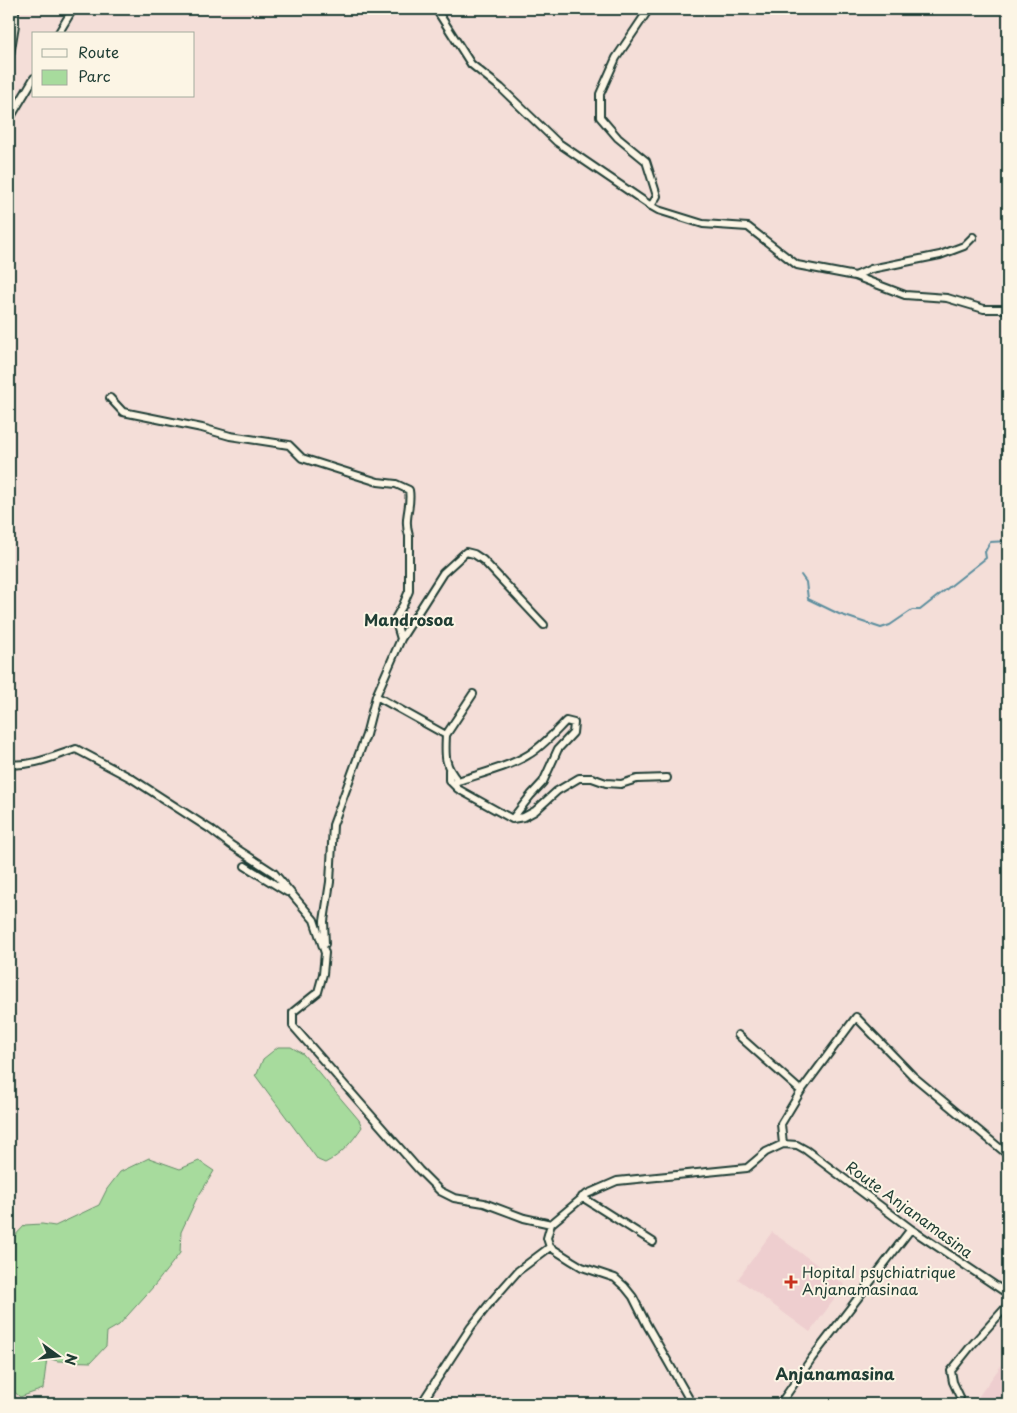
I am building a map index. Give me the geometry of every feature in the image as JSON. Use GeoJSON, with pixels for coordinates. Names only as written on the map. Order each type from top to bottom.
{"type":"FeatureCollection","features":[{"type":"Feature","properties":{"kind":"street"},"geometry":{"type":"LineString","coordinates":[[9,61],[15,24],[14,9]]}},
{"type":"Feature","properties":{"kind":"street"},"geometry":{"type":"LineString","coordinates":[[59,32],[72,9]]}},
{"type":"Feature","properties":{"kind":"street"},"geometry":{"type":"LineString","coordinates":[[436,9],[471,64],[501,88],[557,142],[658,210],[703,224],[748,227],[797,265],[855,276],[905,295],[947,298],[984,309],[1008,309]]}},
{"type":"Feature","properties":{"kind":"street"},"geometry":{"type":"LineString","coordinates":[[649,9],[616,58],[600,94],[600,117],[618,138],[646,161],[657,196],[651,206]]}},
{"type":"Feature","properties":{"kind":"street"},"geometry":{"type":"LineString","coordinates":[[9,120],[32,81]]}},
{"type":"Feature","properties":{"kind":"street"},"geometry":{"type":"LineString","coordinates":[[855,276],[871,269],[940,255],[964,246],[973,237]]}},
{"type":"Feature","properties":{"kind":"street"},"geometry":{"type":"LineString","coordinates":[[110,398],[123,412],[202,428],[230,436],[288,446],[302,458],[378,482],[396,484],[409,490],[411,500],[406,516],[406,528],[409,536],[409,591],[395,619],[401,639]]}},
{"type":"Feature","properties":{"kind":"street"},"geometry":{"type":"LineString","coordinates":[[544,625],[483,560],[474,554],[466,552],[443,573],[401,639],[376,696],[366,735],[333,825],[330,882],[324,921],[325,953],[323,974],[318,992],[293,1012],[293,1026],[419,1170],[440,1191],[454,1198],[484,1203],[524,1218],[551,1224]]}},
{"type":"Feature","properties":{"kind":"street"},"geometry":{"type":"LineString","coordinates":[[473,694],[446,735],[445,752],[449,780],[458,789],[512,819],[524,817],[535,811],[557,791],[579,778],[592,778],[606,783],[622,784],[637,779],[667,778]]}},
{"type":"Feature","properties":{"kind":"street"},"geometry":{"type":"LineString","coordinates":[[376,696],[446,735]]}},
{"type":"Feature","properties":{"kind":"street"},"geometry":{"type":"LineString","coordinates":[[449,770],[458,781],[498,768],[528,756],[548,740],[566,721],[574,723],[573,733],[558,749],[543,782],[512,819]]}},
{"type":"Feature","properties":{"kind":"street"},"geometry":{"type":"LineString","coordinates":[[9,764],[41,761],[76,749],[131,778],[274,873],[314,920],[325,953]]}},
{"type":"Feature","properties":{"kind":"street"},"geometry":{"type":"LineString","coordinates":[[245,866],[293,896]]}},
{"type":"Feature","properties":{"kind":"street"},"geometry":{"type":"LineString","coordinates":[[692,1404],[633,1297],[625,1287],[615,1278],[582,1267],[550,1247],[547,1238],[551,1224],[582,1197],[617,1181],[748,1168],[766,1152],[783,1144],[781,1124],[801,1091],[856,1017],[913,1076],[1008,1155]]}},
{"type":"Feature","properties":{"kind":"street"},"geometry":{"type":"LineString","coordinates":[[738,1035],[801,1091]]}},
{"type":"Feature","properties":{"kind":"street","name":"Route Anjanamasina"},"geometry":{"type":"LineString","coordinates":[[783,1144],[797,1145],[806,1150],[911,1229],[1008,1294]]}},
{"type":"Feature","properties":{"kind":"street"},"geometry":{"type":"LineString","coordinates":[[582,1197],[653,1242]]}},
{"type":"Feature","properties":{"kind":"street"},"geometry":{"type":"LineString","coordinates":[[780,1404],[812,1358],[911,1229]]}},
{"type":"Feature","properties":{"kind":"street"},"geometry":{"type":"LineString","coordinates":[[421,1404],[471,1327],[489,1304],[518,1270],[550,1247]]}},
{"type":"Feature","properties":{"kind":"street"},"geometry":{"type":"LineString","coordinates":[[960,1396],[953,1382],[951,1370],[1008,1304]]}},
{"type":"Feature","properties":{"kind":"shaded area","name":"Hopital psychiatrique Anjanamasinaa"},"geometry":{"type":"Polygon","coordinates":[[[772,1232],[845,1285],[810,1332],[738,1279],[772,1232]]]}},
{"type":"Feature","properties":{"kind":"shaded area"},"geometry":{"type":"Polygon","coordinates":[[[1008,1356],[1008,1404],[973,1404],[1008,1356]]]}},
{"type":"Feature","properties":{"kind":"green space"},"geometry":{"type":"Polygon","coordinates":[[[278,1047],[291,1047],[303,1054],[359,1120],[362,1127],[346,1148],[325,1163],[318,1160],[255,1075],[263,1059],[278,1047]]]}},
{"type":"Feature","properties":{"kind":"green space"},"geometry":{"type":"Polygon","coordinates":[[[149,1158],[180,1169],[199,1161],[214,1171],[196,1200],[181,1232],[180,1253],[119,1325],[107,1332],[106,1346],[91,1362],[58,1361],[47,1358],[43,1389],[20,1397],[9,1387],[9,1242],[25,1225],[42,1224],[55,1226],[99,1205],[107,1189],[120,1172],[149,1158]]]}},
{"type":"Feature","properties":{"kind":"waterway"},"geometry":{"type":"LineString","coordinates":[[801,575],[806,582],[808,599],[839,614],[881,628],[890,625],[912,610],[920,610],[986,558],[985,552],[990,542],[1008,541]]}},
{"type":"Feature","properties":{"kind":"place","name":"Hopital psychiatrique Anjanamasinaa"},"geometry":{"type":"Point","coordinates":[791,1282]}},
{"type":"Feature","properties":{"kind":"district","name":"Mandrosoa"},"geometry":{"type":"Point","coordinates":[409,620]}},
{"type":"Feature","properties":{"kind":"district","name":"Anjanamasina"},"geometry":{"type":"Point","coordinates":[835,1374]}}]}
